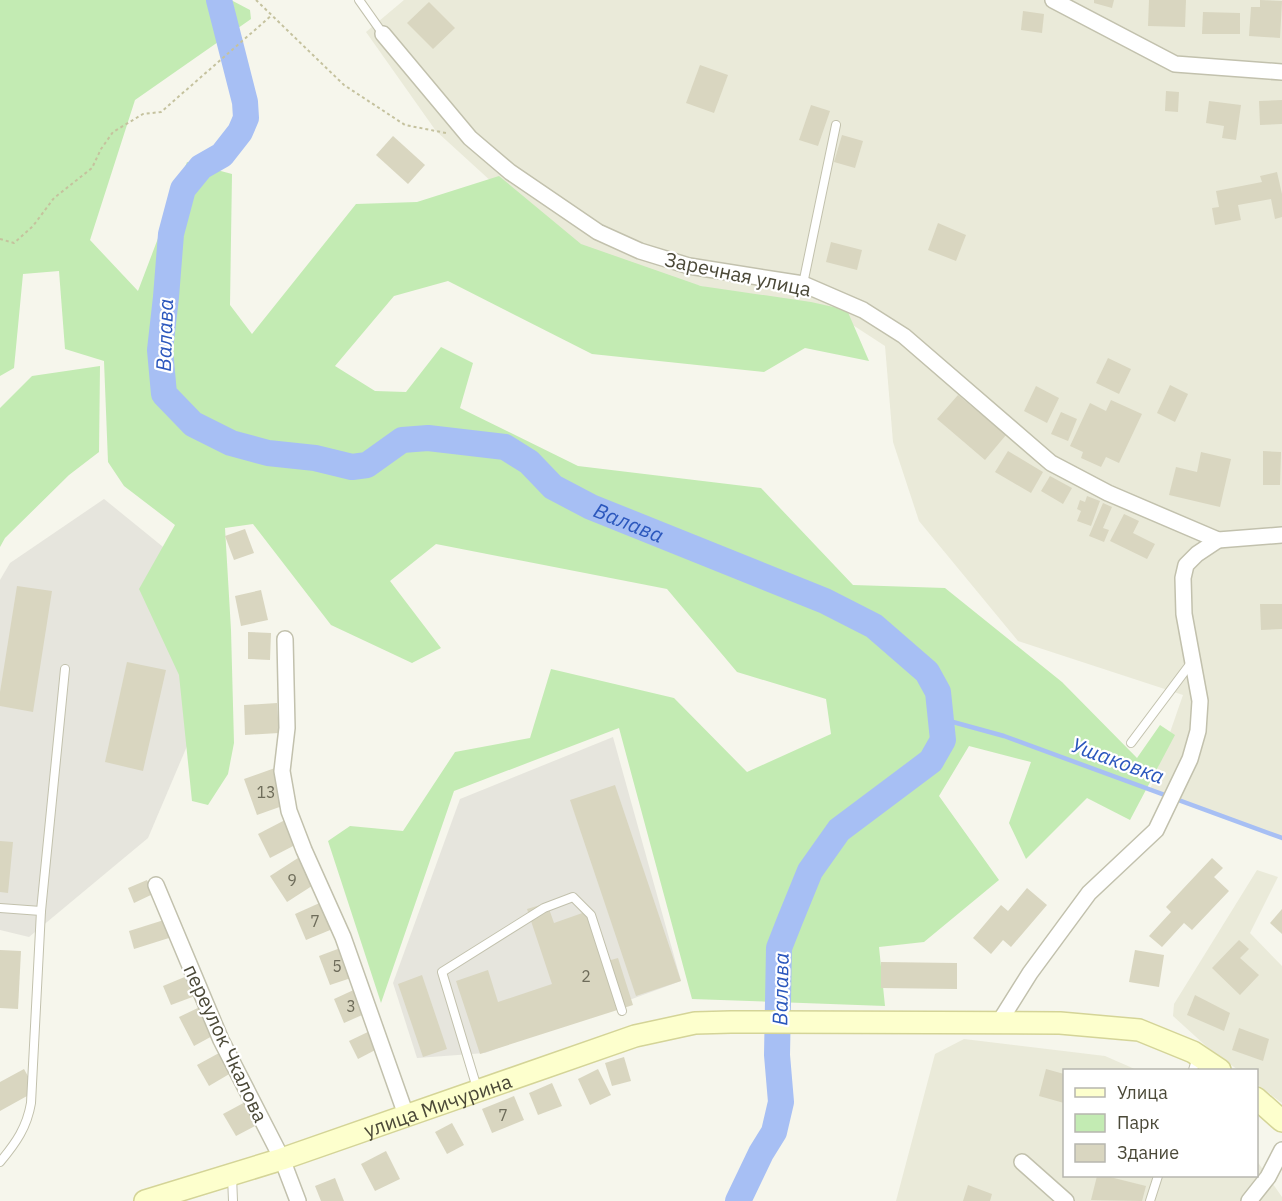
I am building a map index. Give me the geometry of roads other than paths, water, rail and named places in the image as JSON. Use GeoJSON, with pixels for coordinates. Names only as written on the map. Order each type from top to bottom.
{"type":"FeatureCollection","features":[{"type":"Feature","properties":{"kind":"main road","name":"улица Мичурина"},"geometry":{"type":"LineString","coordinates":[[150,1200],[282,1160],[477,1089],[635,1036],[695,1023],[1060,1023],[1139,1030],[1195,1063],[1214,1069]]}},
{"type":"Feature","properties":{"kind":"main road"},"geometry":{"type":"LineString","coordinates":[[1258,1099],[1282,1121]]}},
{"type":"Feature","properties":{"kind":"street"},"geometry":{"type":"LineString","coordinates":[[1053,0],[1175,64],[1282,72]]}},
{"type":"Feature","properties":{"kind":"street","name":"Заречная улица"},"geometry":{"type":"LineString","coordinates":[[383,34],[470,138],[510,172],[598,232],[640,251],[689,266],[803,284],[862,310],[904,336],[1051,463],[1108,493],[1218,540],[1282,535]]}},
{"type":"Feature","properties":{"kind":"street"},"geometry":{"type":"LineString","coordinates":[[998,1023],[1030,973],[1089,893],[1156,830],[1190,759],[1198,731],[1200,701],[1184,614],[1183,578],[1186,566],[1197,554],[1218,540]]}},
{"type":"Feature","properties":{"kind":"street"},"geometry":{"type":"LineString","coordinates":[[285,639],[287,728],[282,771],[289,812],[344,937],[406,1114]]}},
{"type":"Feature","properties":{"kind":"street","name":"переулок Чкалова"},"geometry":{"type":"LineString","coordinates":[[156,885],[221,1040],[282,1160],[298,1201]]}},
{"type":"Feature","properties":{"kind":"street"},"geometry":{"type":"LineString","coordinates":[[1249,1201],[1268,1177],[1282,1150]]}},
{"type":"Feature","properties":{"kind":"street"},"geometry":{"type":"LineString","coordinates":[[1022,1161],[1066,1201]]}},
{"type":"Feature","properties":{"kind":"lane"},"geometry":{"type":"LineString","coordinates":[[359,0],[383,34]]}},
{"type":"Feature","properties":{"kind":"lane"},"geometry":{"type":"LineString","coordinates":[[803,284],[836,125]]}},
{"type":"Feature","properties":{"kind":"lane"},"geometry":{"type":"LineString","coordinates":[[1131,743],[1193,660]]}},
{"type":"Feature","properties":{"kind":"lane"},"geometry":{"type":"LineString","coordinates":[[0,1162],[18,1141],[28,1119],[31,1103],[41,910],[65,669]]}},
{"type":"Feature","properties":{"kind":"lane"},"geometry":{"type":"LineString","coordinates":[[477,1089],[442,972],[544,908],[573,897],[591,915],[622,1011]]}},
{"type":"Feature","properties":{"kind":"lane"},"geometry":{"type":"LineString","coordinates":[[0,908],[41,910]]}},
{"type":"Feature","properties":{"kind":"lane"},"geometry":{"type":"LineString","coordinates":[[232,1175],[233,1201]]}},
{"type":"Feature","properties":{"kind":"lane"},"geometry":{"type":"LineString","coordinates":[[1150,1201],[1158,1177]]}},
{"type":"Feature","properties":{"kind":"waterway","name":"Валава"},"geometry":{"type":"LineString","coordinates":[[219,0],[245,102],[246,118],[240,132],[222,155],[201,167],[183,189],[171,234],[160,350],[164,394],[193,424],[231,443],[268,453],[315,458],[352,467],[367,465],[402,440],[428,438],[505,447],[529,462],[553,487],[591,507],[825,601],[874,626],[927,672],[938,692],[943,740],[931,761],[839,830],[810,871],[790,920],[779,948],[777,1055],[781,1102],[774,1132],[761,1153],[738,1201]]}},
{"type":"Feature","properties":{"kind":"waterway","name":"Ушаковка"},"geometry":{"type":"LineString","coordinates":[[942,719],[1004,736],[1282,838]]}}]}
